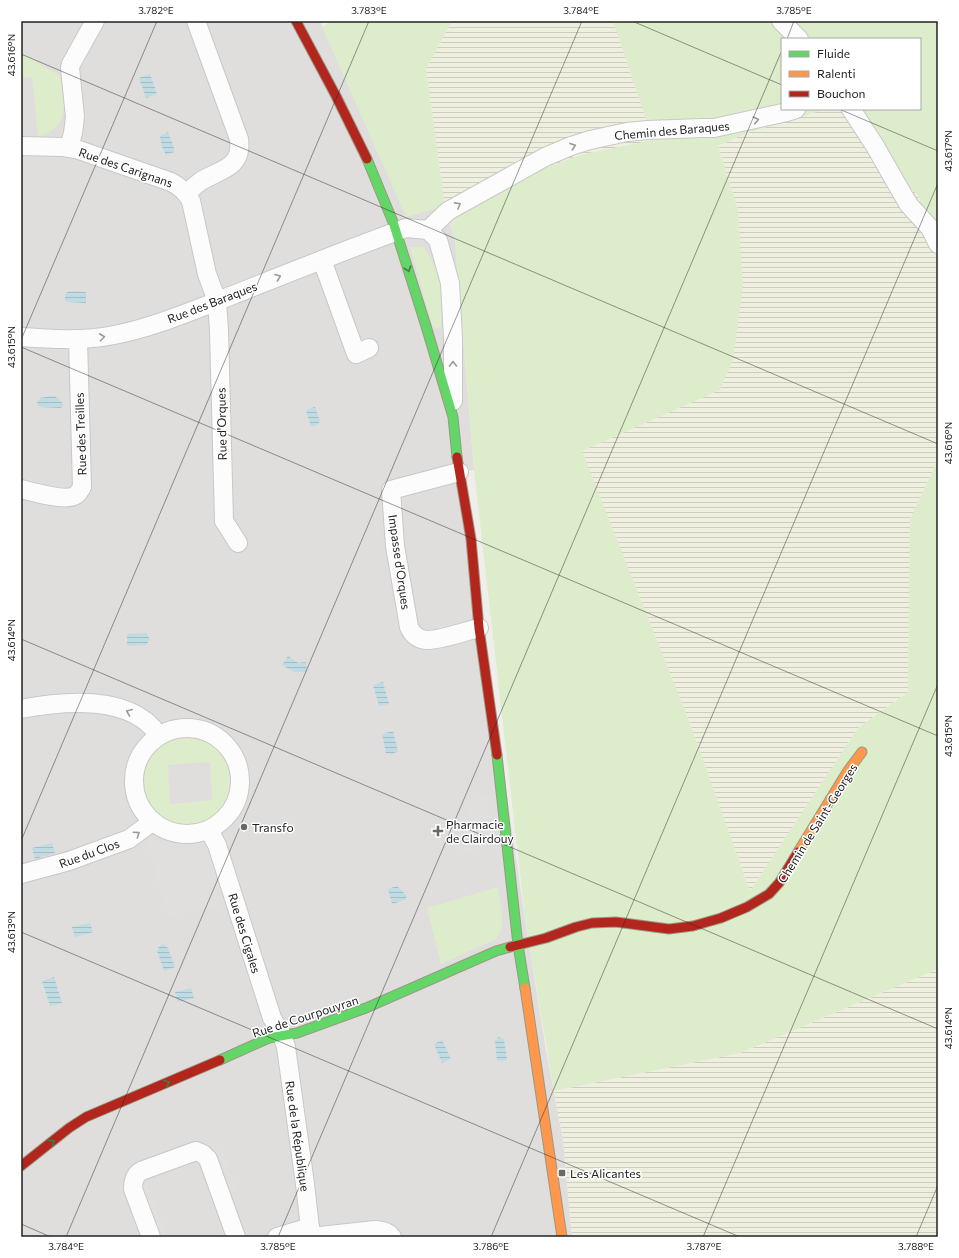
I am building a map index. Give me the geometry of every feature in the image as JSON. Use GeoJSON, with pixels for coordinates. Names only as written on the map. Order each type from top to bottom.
{"type":"FeatureCollection","features":[{"type":"Feature","properties":{"kind":"street"},"geometry":{"type":"LineString","coordinates":[[69,148],[75,117],[70,68],[95,21]]}},
{"type":"Feature","properties":{"kind":"street"},"geometry":{"type":"LineString","coordinates":[[186,193],[201,182],[229,167],[236,161],[240,147],[239,139],[196,21]]}},
{"type":"Feature","properties":{"kind":"street"},"geometry":{"type":"LineString","coordinates":[[296,21],[336,96],[366,157],[396,232],[453,416]]}},
{"type":"Feature","properties":{"kind":"street"},"geometry":{"type":"LineString","coordinates":[[781,21],[798,38]]}},
{"type":"Feature","properties":{"kind":"street","name":"Chemin des Baraques"},"geometry":{"type":"LineString","coordinates":[[428,230],[448,211],[545,157],[571,146],[590,140],[627,132],[714,128],[793,110]]}},
{"type":"Feature","properties":{"kind":"street"},"geometry":{"type":"LineString","coordinates":[[852,110],[875,146],[909,205],[930,228],[938,244]]}},
{"type":"Feature","properties":{"kind":"street","name":"Rue des Carignans"},"geometry":{"type":"LineString","coordinates":[[21,146],[69,148],[180,186],[186,193],[194,211],[207,274],[217,301]]}},
{"type":"Feature","properties":{"kind":"street","name":"Rue des Baraques"},"geometry":{"type":"LineString","coordinates":[[21,337],[78,339],[110,336],[137,329],[217,301],[406,228],[428,230]]}},
{"type":"Feature","properties":{"kind":"street"},"geometry":{"type":"LineString","coordinates":[[428,230],[438,240],[450,282],[453,338],[453,416],[459,472],[471,539],[479,628],[501,782],[518,945],[562,1237]]}},
{"type":"Feature","properties":{"kind":"street"},"geometry":{"type":"LineString","coordinates":[[322,260],[357,354]]}},
{"type":"Feature","properties":{"kind":"street","name":"Rue d'Orques"},"geometry":{"type":"LineString","coordinates":[[217,301],[224,522],[238,543]]}},
{"type":"Feature","properties":{"kind":"street","name":"Rue des Treilles"},"geometry":{"type":"LineString","coordinates":[[21,489],[64,498],[72,497],[78,494],[82,487],[78,339]]}},
{"type":"Feature","properties":{"kind":"street","name":"Impasse d'Orques"},"geometry":{"type":"LineString","coordinates":[[459,472],[391,490],[395,546],[408,627],[412,633],[425,640],[433,640],[479,628]]}},
{"type":"Feature","properties":{"kind":"street"},"geometry":{"type":"LineString","coordinates":[[21,708],[71,703],[109,705],[137,716],[147,722],[159,736]]}},
{"type":"Feature","properties":{"kind":"street"},"geometry":{"type":"LineString","coordinates":[[183,728],[197,729],[210,733],[224,742],[231,752],[237,764],[240,778],[238,794],[232,809],[222,821],[209,830],[194,834],[180,834],[166,830],[152,822],[138,802],[134,787],[134,774],[138,759],[147,746],[159,736],[170,730],[183,728]]}},
{"type":"Feature","properties":{"kind":"street","name":"Chemin de Saint-Georges"},"geometry":{"type":"LineString","coordinates":[[518,945],[592,923],[608,922],[678,929],[726,915],[759,901],[770,893],[779,883],[847,772],[862,752]]}},
{"type":"Feature","properties":{"kind":"street","name":"Rue du Clos"},"geometry":{"type":"LineString","coordinates":[[21,874],[69,861],[129,839],[152,822]]}},
{"type":"Feature","properties":{"kind":"street","name":"Rue des Cigales"},"geometry":{"type":"LineString","coordinates":[[209,830],[217,845],[272,1018],[282,1036]]}},
{"type":"Feature","properties":{"kind":"street","name":"Rue de Courpouyran"},"geometry":{"type":"LineString","coordinates":[[21,1166],[71,1126],[86,1117],[270,1038],[296,1033],[321,1025],[366,1008],[496,951],[518,945]]}},
{"type":"Feature","properties":{"kind":"street","name":"Rue de la République"},"geometry":{"type":"LineString","coordinates":[[282,1036],[286,1047],[305,1184],[310,1232]]}},
{"type":"Feature","properties":{"kind":"street"},"geometry":{"type":"LineString","coordinates":[[151,1237],[133,1189],[133,1183],[137,1173],[196,1150],[203,1154],[208,1160],[236,1237]]}},
{"type":"Feature","properties":{"kind":"street"},"geometry":{"type":"LineString","coordinates":[[277,1237],[310,1232],[376,1230],[383,1230],[392,1237]]}},
{"type":"Feature","properties":{"kind":"shaded area"},"geometry":{"type":"Polygon","coordinates":[[[21,21],[320,21],[406,216],[445,206],[455,241],[474,470],[459,472],[526,926],[546,1050],[563,1140],[572,1237],[21,1237],[21,21]]]}},
{"type":"Feature","properties":{"kind":"shaded area"},"geometry":{"type":"Polygon","coordinates":[[[487,796],[492,845],[458,855],[448,819],[468,814],[465,802],[487,796]]]}},
{"type":"Feature","properties":{"kind":"shaded area"},"geometry":{"type":"Polygon","coordinates":[[[147,841],[158,841],[189,846],[204,844],[208,845],[225,904],[168,917],[147,841]]]}},
{"type":"Feature","properties":{"kind":"shaded area"},"geometry":{"type":"Polygon","coordinates":[[[220,1145],[238,1190],[227,1194],[209,1149],[220,1145]]]}},
{"type":"Feature","properties":{"kind":"shaded area"},"geometry":{"type":"Polygon","coordinates":[[[147,1183],[167,1237],[155,1237],[136,1187],[147,1183]]]}},
{"type":"Feature","properties":{"kind":"green space"},"geometry":{"type":"Polygon","coordinates":[[[332,21],[452,21],[426,69],[445,206],[406,217],[322,27],[332,21]]]}},
{"type":"Feature","properties":{"kind":"green space"},"geometry":{"type":"Polygon","coordinates":[[[452,21],[613,21],[653,140],[580,155],[445,206],[426,69],[452,21]]]}},
{"type":"Feature","properties":{"kind":"green space"},"geometry":{"type":"Polygon","coordinates":[[[613,21],[938,21],[938,238],[918,196],[845,110],[921,110],[921,38],[781,38],[781,110],[823,110],[747,133],[718,146],[738,210],[743,285],[733,360],[720,390],[582,451],[689,721],[750,891],[858,728],[908,692],[910,519],[938,460],[938,969],[740,1053],[554,1091],[526,926],[474,470],[455,241],[445,206],[580,155],[653,140],[613,21]]]}},
{"type":"Feature","properties":{"kind":"green space"},"geometry":{"type":"Polygon","coordinates":[[[21,53],[60,76],[64,104],[61,120],[56,127],[49,132],[38,136],[32,77],[21,78],[21,53]]]}},
{"type":"Feature","properties":{"kind":"green space"},"geometry":{"type":"Polygon","coordinates":[[[823,110],[845,110],[918,196],[938,238],[938,460],[910,519],[908,692],[858,728],[750,892],[689,721],[581,451],[720,389],[738,210],[718,146],[747,133],[823,110]]]}},
{"type":"Feature","properties":{"kind":"green space"},"geometry":{"type":"Polygon","coordinates":[[[410,247],[424,247],[436,268],[442,295],[441,327],[433,329],[410,247]]]}},
{"type":"Feature","properties":{"kind":"green space"},"geometry":{"type":"Polygon","coordinates":[[[182,737],[196,738],[214,746],[225,757],[230,771],[232,785],[228,799],[220,811],[208,820],[192,825],[173,824],[161,817],[153,809],[145,788],[144,777],[151,756],[167,741],[182,737]],[[210,762],[168,765],[170,804],[212,800],[210,762]]]}},
{"type":"Feature","properties":{"kind":"green space"},"geometry":{"type":"Polygon","coordinates":[[[498,887],[502,922],[500,934],[496,939],[441,964],[427,908],[498,887]]]}},
{"type":"Feature","properties":{"kind":"green space"},"geometry":{"type":"Polygon","coordinates":[[[938,969],[938,1237],[572,1237],[563,1140],[554,1091],[740,1053],[938,969]]]}},
{"type":"Feature","properties":{"kind":"water"},"geometry":{"type":"Polygon","coordinates":[[[150,74],[157,94],[146,98],[139,78],[150,74]]]}},
{"type":"Feature","properties":{"kind":"water"},"geometry":{"type":"Polygon","coordinates":[[[168,132],[174,152],[166,155],[162,147],[160,136],[168,132]]]}},
{"type":"Feature","properties":{"kind":"water"},"geometry":{"type":"Polygon","coordinates":[[[69,291],[86,292],[86,303],[68,302],[65,300],[65,294],[69,291]]]}},
{"type":"Feature","properties":{"kind":"water"},"geometry":{"type":"Polygon","coordinates":[[[51,396],[57,397],[61,401],[63,404],[61,408],[38,406],[37,403],[40,398],[51,396]]]}},
{"type":"Feature","properties":{"kind":"water"},"geometry":{"type":"Polygon","coordinates":[[[315,407],[320,421],[317,425],[311,426],[306,411],[315,407]]]}},
{"type":"Feature","properties":{"kind":"water"},"geometry":{"type":"Polygon","coordinates":[[[146,633],[150,639],[146,645],[127,646],[127,634],[146,633]]]}},
{"type":"Feature","properties":{"kind":"water"},"geometry":{"type":"Polygon","coordinates":[[[288,656],[298,663],[306,662],[307,672],[294,672],[282,665],[288,656]]]}},
{"type":"Feature","properties":{"kind":"water"},"geometry":{"type":"Polygon","coordinates":[[[383,682],[389,704],[379,706],[373,685],[383,682]]]}},
{"type":"Feature","properties":{"kind":"water"},"geometry":{"type":"Polygon","coordinates":[[[393,731],[398,751],[391,755],[389,753],[386,754],[382,734],[393,731]]]}},
{"type":"Feature","properties":{"kind":"water"},"geometry":{"type":"Polygon","coordinates":[[[52,843],[55,853],[35,859],[32,848],[52,843]]]}},
{"type":"Feature","properties":{"kind":"water"},"geometry":{"type":"Polygon","coordinates":[[[397,886],[407,896],[405,900],[392,904],[388,889],[397,886]]]}},
{"type":"Feature","properties":{"kind":"water"},"geometry":{"type":"Polygon","coordinates":[[[90,923],[93,932],[75,937],[72,927],[90,923]]]}},
{"type":"Feature","properties":{"kind":"water"},"geometry":{"type":"Polygon","coordinates":[[[163,944],[168,948],[175,967],[164,971],[157,951],[163,944]]]}},
{"type":"Feature","properties":{"kind":"water"},"geometry":{"type":"Polygon","coordinates":[[[54,977],[62,1003],[50,1006],[42,981],[54,977]]]}},
{"type":"Feature","properties":{"kind":"water"},"geometry":{"type":"Polygon","coordinates":[[[191,988],[194,998],[178,1002],[175,992],[191,988]]]}},
{"type":"Feature","properties":{"kind":"water"},"geometry":{"type":"Polygon","coordinates":[[[498,1037],[504,1039],[507,1060],[497,1061],[495,1040],[497,1040],[498,1037]]]}},
{"type":"Feature","properties":{"kind":"water"},"geometry":{"type":"Polygon","coordinates":[[[442,1040],[451,1059],[442,1063],[434,1044],[442,1040]]]}},
{"type":"Feature","properties":{"kind":"traffic: fast"},"geometry":{"type":"LineString","coordinates":[[367,159],[393,222],[426,326],[453,417],[457,457]]}},
{"type":"Feature","properties":{"kind":"traffic: fast"},"geometry":{"type":"LineString","coordinates":[[497,755],[518,945],[525,988]]}},
{"type":"Feature","properties":{"kind":"traffic: fast"},"geometry":{"type":"LineString","coordinates":[[220,1060],[269,1038],[297,1033],[366,1008],[496,951],[510,947]]}},
{"type":"Feature","properties":{"kind":"traffic: slow"},"geometry":{"type":"LineString","coordinates":[[798,852],[847,772],[862,752]]}},
{"type":"Feature","properties":{"kind":"traffic: slow"},"geometry":{"type":"LineString","coordinates":[[525,988],[562,1237]]}},
{"type":"Feature","properties":{"kind":"traffic: jam"},"geometry":{"type":"LineString","coordinates":[[296,21],[336,96],[367,159]]}},
{"type":"Feature","properties":{"kind":"traffic: jam"},"geometry":{"type":"LineString","coordinates":[[457,457],[471,539],[479,628],[497,755]]}},
{"type":"Feature","properties":{"kind":"traffic: jam"},"geometry":{"type":"LineString","coordinates":[[510,947],[546,938],[592,923],[616,922],[669,929],[693,926],[721,918],[747,907],[769,894],[779,883],[798,852]]}},
{"type":"Feature","properties":{"kind":"traffic: jam"},"geometry":{"type":"LineString","coordinates":[[21,1166],[69,1128],[86,1117],[220,1060]]}},
{"type":"Feature","properties":{"kind":"place","name":"Transfo"},"geometry":{"type":"Point","coordinates":[244,827]}},
{"type":"Feature","properties":{"kind":"place","name":"Pharmacie de Clairdouy"},"geometry":{"type":"Point","coordinates":[438,831]}},
{"type":"Feature","properties":{"kind":"place","name":"Les Alicantes"},"geometry":{"type":"Point","coordinates":[562,1173]}}]}
